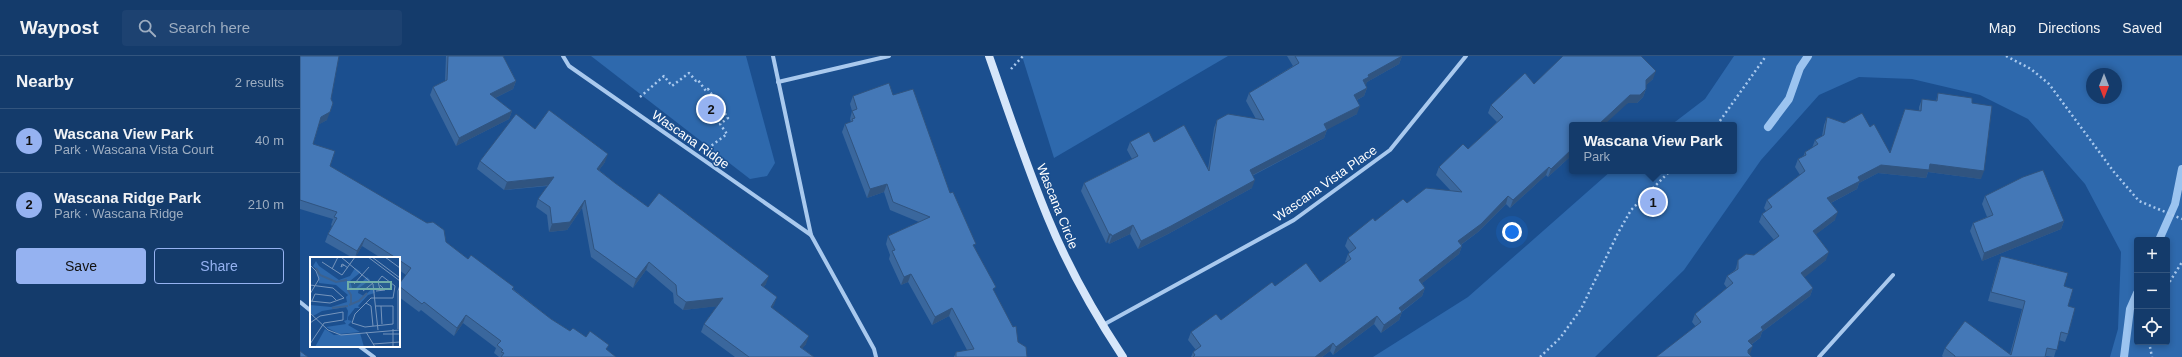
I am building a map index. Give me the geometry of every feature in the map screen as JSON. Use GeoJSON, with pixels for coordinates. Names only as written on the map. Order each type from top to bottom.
{"type":"FeatureCollection","features":[{"type":"Feature","properties":{"kind":"street","name":"Wascana Ridge"},"geometry":{"type":"LineString","coordinates":[[563,56],[569,66],[811,235]]}},
{"type":"Feature","properties":{"kind":"street","name":"Wascana Ridge"},"geometry":{"type":"LineString","coordinates":[[773,56],[811,235],[874,349],[876,357]]}},
{"type":"Feature","properties":{"kind":"street"},"geometry":{"type":"LineString","coordinates":[[778,82],[889,56]]}},
{"type":"Feature","properties":{"kind":"street","name":"Wascana Circle"},"geometry":{"type":"LineString","coordinates":[[989,56],[1048,219],[1074,274],[1102,325],[1123,357]]}},
{"type":"Feature","properties":{"kind":"street","name":"Wascana Vista Place"},"geometry":{"type":"LineString","coordinates":[[1102,325],[1294,220],[1390,150],[1466,56]]}},
{"type":"Feature","properties":{"kind":"street"},"geometry":{"type":"LineString","coordinates":[[1819,357],[1893,275]]}},
{"type":"Feature","properties":{"kind":"street"},"geometry":{"type":"LineString","coordinates":[[300,302],[310,309]]}},
{"type":"Feature","properties":{"kind":"street"},"geometry":{"type":"LineString","coordinates":[[360,347],[374,357]]}},
{"type":"Feature","properties":{"kind":"path"},"geometry":{"type":"LineString","coordinates":[[1719,122],[1766,56]]}},
{"type":"Feature","properties":{"kind":"path"},"geometry":{"type":"LineString","coordinates":[[2006,56],[2031,69],[2049,84],[2127,188],[2139,201],[2182,220]]}},
{"type":"Feature","properties":{"kind":"path"},"geometry":{"type":"LineString","coordinates":[[628,107],[664,76],[672,86],[689,73],[696,81],[698,80],[706,91],[708,89],[728,118],[720,124],[726,134],[699,156]]}},
{"type":"Feature","properties":{"kind":"path"},"geometry":{"type":"LineString","coordinates":[[1540,357],[1560,338],[1581,309],[1618,233],[1631,210],[1654,185],[1667,174]]}},
{"type":"Feature","properties":{"kind":"path"},"geometry":{"type":"LineString","coordinates":[[2170,281],[2182,262]]}},
{"type":"Feature","properties":{"kind":"path"},"geometry":{"type":"LineString","coordinates":[[2150,345],[2152,357]]}},
{"type":"Feature","properties":{"kind":"shaded area"},"geometry":{"type":"Polygon","coordinates":[[[591,56],[746,56],[775,163],[767,176],[750,179],[591,56]]]}},
{"type":"Feature","properties":{"kind":"shaded area"},"geometry":{"type":"Polygon","coordinates":[[[1022,56],[1228,56],[1054,158],[1022,56]]]}},
{"type":"Feature","properties":{"kind":"shaded area"},"geometry":{"type":"Polygon","coordinates":[[[1734,56],[2182,56],[2182,357],[2110,357],[2118,329],[2121,252],[2085,184],[2028,119],[1980,95],[1912,79],[1859,77],[1819,95],[1761,160],[1684,270],[1595,357],[1373,357],[1468,297],[1608,174],[1737,174],[1737,122],[1675,122],[1705,99],[1734,56]]]}},
{"type":"Feature","properties":{"kind":"building"},"geometry":{"type":"Polygon","coordinates":[[[300,56],[339,56],[331,99],[333,103],[330,112],[321,117],[313,144],[335,151],[330,166],[427,223],[433,222],[444,230],[446,242],[468,259],[471,255],[514,287],[512,289],[551,319],[570,331],[573,328],[586,337],[590,331],[609,345],[606,349],[616,357],[501,357],[504,353],[501,352],[503,350],[497,345],[501,341],[466,315],[457,328],[424,302],[422,304],[400,287],[400,283],[411,268],[400,261],[400,257],[394,257],[365,238],[357,251],[328,234],[337,218],[334,217],[337,212],[300,200],[300,56]]]}},
{"type":"Feature","properties":{"kind":"building"},"geometry":{"type":"Polygon","coordinates":[[[448,56],[503,56],[516,81],[490,94],[512,111],[459,138],[433,87],[447,80],[448,56]]]}},
{"type":"Feature","properties":{"kind":"building"},"geometry":{"type":"Polygon","coordinates":[[[1295,56],[1402,56],[1368,75],[1369,77],[1363,80],[1367,88],[1354,95],[1360,106],[1324,124],[1327,130],[1250,170],[1255,180],[1141,241],[1133,225],[1112,236],[1109,234],[1084,183],[1138,156],[1130,142],[1149,132],[1154,142],[1184,125],[1209,171],[1217,120],[1228,114],[1264,120],[1249,93],[1299,63],[1295,56]]]}},
{"type":"Feature","properties":{"kind":"building"},"geometry":{"type":"Polygon","coordinates":[[[1563,56],[1641,56],[1656,71],[1646,80],[1646,89],[1640,95],[1630,95],[1601,122],[1569,122],[1569,152],[1551,169],[1549,167],[1513,200],[1508,196],[1481,224],[1458,241],[1462,246],[1419,280],[1425,288],[1399,308],[1402,312],[1384,325],[1377,316],[1336,347],[1333,343],[1315,357],[1193,357],[1195,355],[1193,352],[1201,346],[1191,332],[1216,314],[1221,320],[1272,282],[1275,286],[1306,263],[1320,282],[1351,259],[1348,254],[1356,248],[1348,238],[1373,218],[1375,221],[1403,199],[1407,203],[1426,188],[1462,192],[1439,167],[1463,144],[1468,149],[1503,117],[1491,105],[1525,73],[1534,84],[1563,56]]]}},
{"type":"Feature","properties":{"kind":"building"},"geometry":{"type":"Polygon","coordinates":[[[889,83],[893,95],[913,89],[950,193],[953,192],[976,244],[973,245],[996,287],[993,289],[1013,327],[1016,326],[1018,342],[1026,347],[1027,357],[956,357],[956,352],[974,349],[952,308],[935,317],[911,274],[904,277],[892,251],[895,250],[888,236],[930,217],[893,202],[887,184],[870,189],[845,124],[853,121],[852,119],[855,118],[852,111],[857,109],[853,96],[889,83]]]}},
{"type":"Feature","properties":{"kind":"building"},"geometry":{"type":"Polygon","coordinates":[[[1938,93],[1972,98],[1972,103],[1992,106],[1984,171],[1930,164],[1929,170],[1881,165],[1858,177],[1860,181],[1827,198],[1838,212],[1813,231],[1829,252],[1801,273],[1813,288],[1761,327],[1763,330],[1748,341],[1753,346],[1748,350],[1748,353],[1752,357],[1656,357],[1701,322],[1695,314],[1733,283],[1727,276],[1738,269],[1738,260],[1746,254],[1754,255],[1779,236],[1762,214],[1772,207],[1767,200],[1805,171],[1798,159],[1806,155],[1805,152],[1818,144],[1815,140],[1824,135],[1827,117],[1844,123],[1862,113],[1870,127],[1874,124],[1890,153],[1905,109],[1921,111],[1922,99],[1937,101],[1938,93]]]}},
{"type":"Feature","properties":{"kind":"building"},"geometry":{"type":"Polygon","coordinates":[[[549,110],[608,154],[597,169],[615,183],[648,207],[659,193],[769,276],[761,285],[777,297],[771,307],[809,336],[800,347],[814,357],[749,357],[704,324],[723,298],[686,302],[677,295],[676,285],[649,262],[636,279],[594,249],[585,200],[570,222],[552,224],[550,207],[538,199],[554,177],[507,182],[480,161],[516,114],[535,129],[549,110]]]}},
{"type":"Feature","properties":{"kind":"building"},"geometry":{"type":"Polygon","coordinates":[[[2043,170],[2064,221],[1984,253],[1973,223],[1993,215],[1985,196],[2023,177],[2043,170]]]}},
{"type":"Feature","properties":{"kind":"building"},"geometry":{"type":"Polygon","coordinates":[[[2001,256],[2068,273],[2064,286],[2073,289],[2068,306],[2075,308],[2068,334],[2061,332],[2057,350],[2047,348],[2045,357],[1955,357],[1945,348],[1965,321],[2011,355],[2025,301],[1991,292],[2001,256]]]}},
{"type":"Feature","properties":{"kind":"building"},"geometry":{"type":"Polygon","coordinates":[[[300,351],[308,357],[300,357],[300,351]]]}},
{"type":"Feature","properties":{"kind":"waterway"},"geometry":{"type":"LineString","coordinates":[[1768,127],[1789,99],[1800,68],[1808,56]]}},
{"type":"Feature","properties":{"kind":"waterway"},"geometry":{"type":"LineString","coordinates":[[2160,237],[2175,204],[2182,169]]}},
{"type":"Feature","properties":{"kind":"waterway"},"geometry":{"type":"LineString","coordinates":[[2124,357],[2130,309],[2134,300]]}},
{"type":"Feature","properties":{"kind":"place","name":"Wascana Ridge Park"},"geometry":{"type":"Point","coordinates":[711,109]}},
{"type":"Feature","properties":{"kind":"place","name":"Wascana View Park"},"geometry":{"type":"Point","coordinates":[1653,202]}}]}
